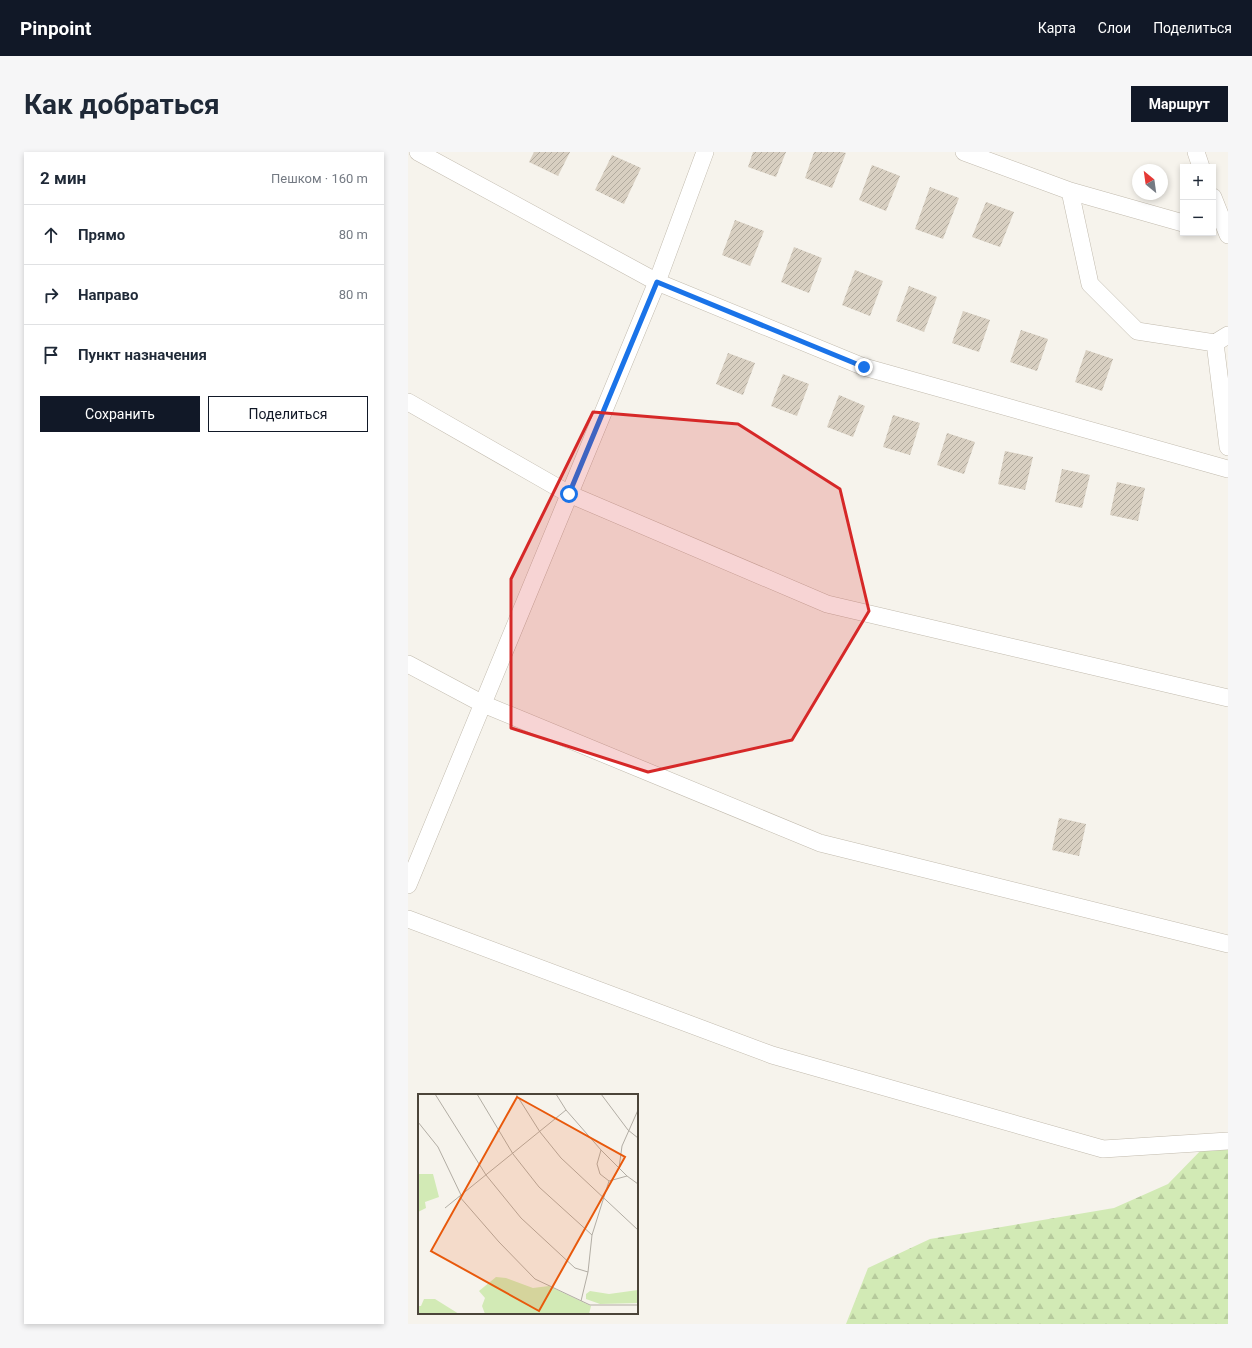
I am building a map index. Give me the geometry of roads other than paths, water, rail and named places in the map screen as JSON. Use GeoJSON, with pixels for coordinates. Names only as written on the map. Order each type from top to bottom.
{"type":"FeatureCollection","features":[{"type":"Feature","properties":{"kind":"street"},"geometry":{"type":"LineString","coordinates":[[418,152],[657,282],[864,367],[1228,469]]}},
{"type":"Feature","properties":{"kind":"street"},"geometry":{"type":"LineString","coordinates":[[408,885],[657,282],[705,152]]}},
{"type":"Feature","properties":{"kind":"street"},"geometry":{"type":"LineString","coordinates":[[964,152],[1070,191],[1180,222]]}},
{"type":"Feature","properties":{"kind":"street"},"geometry":{"type":"LineString","coordinates":[[1196,152],[1200,164]]}},
{"type":"Feature","properties":{"kind":"street"},"geometry":{"type":"LineString","coordinates":[[1070,191],[1090,284],[1137,331],[1222,339],[1228,447]]}},
{"type":"Feature","properties":{"kind":"street"},"geometry":{"type":"LineString","coordinates":[[1214,200],[1228,235]]}},
{"type":"Feature","properties":{"kind":"street"},"geometry":{"type":"LineString","coordinates":[[1216,232],[1228,235]]}},
{"type":"Feature","properties":{"kind":"street"},"geometry":{"type":"LineString","coordinates":[[408,402],[569,494],[827,604],[1228,698]]}},
{"type":"Feature","properties":{"kind":"street"},"geometry":{"type":"LineString","coordinates":[[408,664],[483,704],[820,842],[1228,944]]}},
{"type":"Feature","properties":{"kind":"street"},"geometry":{"type":"LineString","coordinates":[[408,919],[772,1055],[1103,1149],[1228,1142]]}}]}
